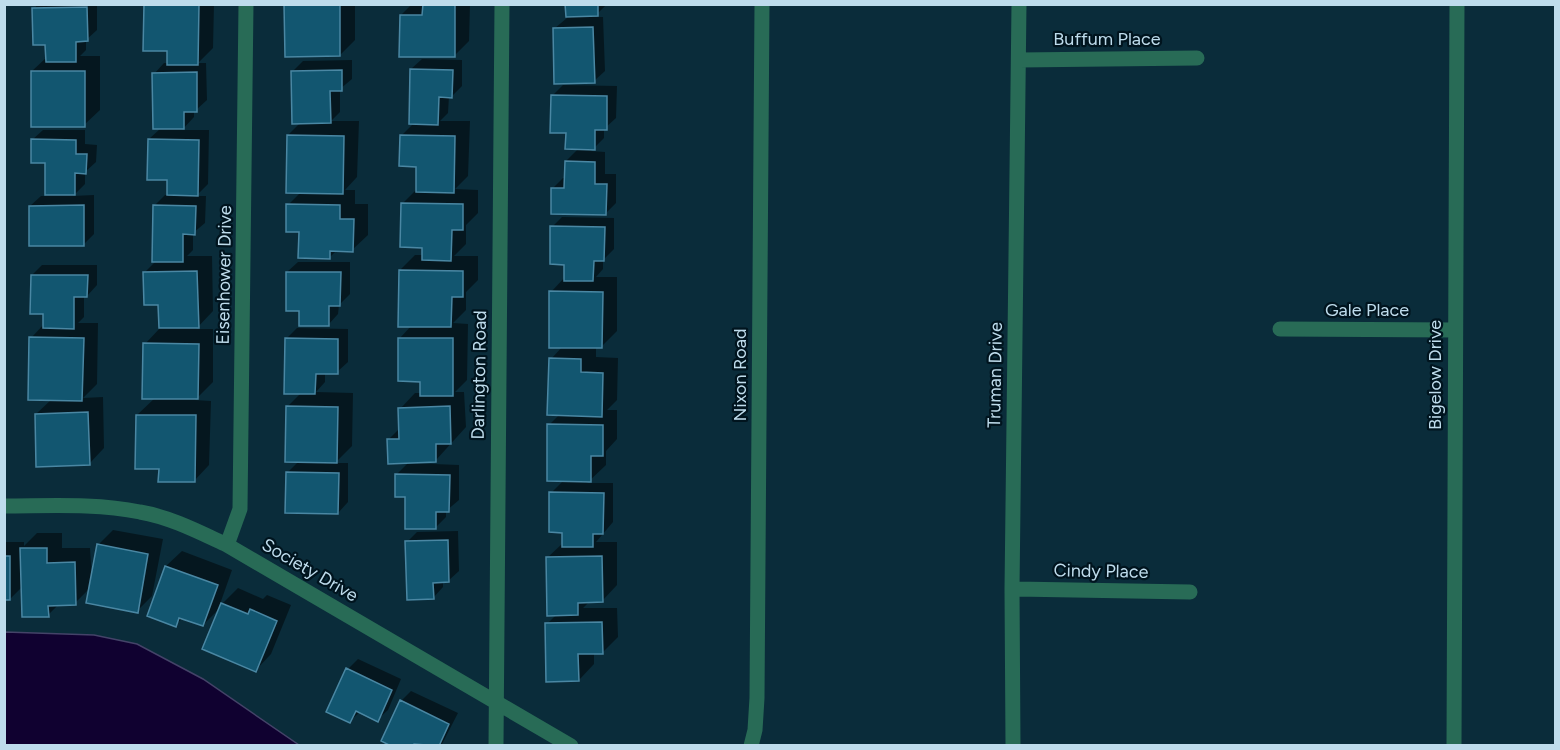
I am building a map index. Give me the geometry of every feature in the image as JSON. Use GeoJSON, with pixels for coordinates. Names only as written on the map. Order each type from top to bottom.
{"type":"FeatureCollection","features":[{"type":"Feature","properties":{"kind":"street","name":"Eisenhower Drive"},"geometry":{"type":"LineString","coordinates":[[227,545],[240,509],[246,4]]}},
{"type":"Feature","properties":{"kind":"street","name":"Darlington Road"},"geometry":{"type":"LineString","coordinates":[[496,746],[502,4]]}},
{"type":"Feature","properties":{"kind":"street","name":"Nixon Road"},"geometry":{"type":"LineString","coordinates":[[751,746],[758,698],[762,4]]}},
{"type":"Feature","properties":{"kind":"street","name":"Truman Drive"},"geometry":{"type":"LineString","coordinates":[[1013,746],[1012,589],[1019,4]]}},
{"type":"Feature","properties":{"kind":"street","name":"Bigelow Drive"},"geometry":{"type":"LineString","coordinates":[[1454,746],[1457,4]]}},
{"type":"Feature","properties":{"kind":"street","name":"Buffum Place"},"geometry":{"type":"LineString","coordinates":[[1018,60],[1197,58]]}},
{"type":"Feature","properties":{"kind":"street","name":"Gale Place"},"geometry":{"type":"LineString","coordinates":[[1280,329],[1455,330]]}},
{"type":"Feature","properties":{"kind":"street","name":"Society Drive"},"geometry":{"type":"LineString","coordinates":[[4,506],[110,508],[142,512],[183,525],[227,545],[571,746]]}},
{"type":"Feature","properties":{"kind":"street","name":"Cindy Place"},"geometry":{"type":"LineString","coordinates":[[1012,589],[1190,592]]}},
{"type":"Feature","properties":{"kind":"shaded area"},"geometry":{"type":"Polygon","coordinates":[[[5,632],[94,635],[137,644],[203,679],[299,745],[5,745],[5,632]]]}},
{"type":"Feature","properties":{"kind":"building"},"geometry":{"type":"Polygon","coordinates":[[[144,4],[199,5],[198,65],[167,65],[167,51],[143,51],[144,4]]]}},
{"type":"Feature","properties":{"kind":"building"},"geometry":{"type":"Polygon","coordinates":[[[284,4],[340,4],[340,56],[285,57],[284,4]]]}},
{"type":"Feature","properties":{"kind":"building"},"geometry":{"type":"Polygon","coordinates":[[[423,4],[455,4],[455,57],[399,57],[400,15],[422,15],[423,4]]]}},
{"type":"Feature","properties":{"kind":"building"},"geometry":{"type":"Polygon","coordinates":[[[565,4],[598,4],[598,16],[566,17],[565,4]]]}},
{"type":"Feature","properties":{"kind":"building"},"geometry":{"type":"Polygon","coordinates":[[[87,7],[88,41],[76,42],[76,62],[46,62],[45,45],[33,45],[32,8],[87,7]]]}},
{"type":"Feature","properties":{"kind":"building"},"geometry":{"type":"Polygon","coordinates":[[[593,27],[595,83],[554,84],[553,28],[593,27]]]}},
{"type":"Feature","properties":{"kind":"building"},"geometry":{"type":"Polygon","coordinates":[[[410,69],[453,70],[452,98],[439,97],[438,125],[409,124],[410,69]]]}},
{"type":"Feature","properties":{"kind":"building"},"geometry":{"type":"Polygon","coordinates":[[[342,70],[342,91],[330,91],[331,123],[292,124],[291,71],[342,70]]]}},
{"type":"Feature","properties":{"kind":"building"},"geometry":{"type":"Polygon","coordinates":[[[31,71],[85,71],[85,127],[31,127],[31,71]]]}},
{"type":"Feature","properties":{"kind":"building"},"geometry":{"type":"Polygon","coordinates":[[[197,72],[197,112],[184,112],[184,129],[153,129],[152,73],[197,72]]]}},
{"type":"Feature","properties":{"kind":"building"},"geometry":{"type":"Polygon","coordinates":[[[551,95],[607,96],[607,130],[595,130],[595,150],[565,149],[566,133],[550,133],[551,95]]]}},
{"type":"Feature","properties":{"kind":"building"},"geometry":{"type":"Polygon","coordinates":[[[287,135],[344,136],[343,194],[286,193],[287,135]]]}},
{"type":"Feature","properties":{"kind":"building"},"geometry":{"type":"Polygon","coordinates":[[[400,135],[455,136],[454,193],[416,192],[416,167],[399,166],[400,135]]]}},
{"type":"Feature","properties":{"kind":"building"},"geometry":{"type":"Polygon","coordinates":[[[31,139],[76,140],[76,154],[87,154],[86,174],[75,173],[75,195],[45,195],[45,163],[31,163],[31,139]]]}},
{"type":"Feature","properties":{"kind":"building"},"geometry":{"type":"Polygon","coordinates":[[[148,139],[199,140],[198,196],[167,195],[167,180],[147,180],[148,139]]]}},
{"type":"Feature","properties":{"kind":"building"},"geometry":{"type":"Polygon","coordinates":[[[565,161],[595,162],[595,184],[607,184],[606,215],[551,214],[551,188],[564,188],[565,161]]]}},
{"type":"Feature","properties":{"kind":"building"},"geometry":{"type":"Polygon","coordinates":[[[401,203],[463,204],[463,230],[452,230],[451,261],[422,260],[422,248],[400,247],[401,203]]]}},
{"type":"Feature","properties":{"kind":"building"},"geometry":{"type":"Polygon","coordinates":[[[286,204],[340,205],[340,219],[354,219],[353,252],[330,251],[330,259],[298,258],[299,232],[286,232],[286,204]]]}},
{"type":"Feature","properties":{"kind":"building"},"geometry":{"type":"Polygon","coordinates":[[[84,205],[84,246],[29,246],[29,206],[84,205]]]}},
{"type":"Feature","properties":{"kind":"building"},"geometry":{"type":"Polygon","coordinates":[[[153,205],[196,206],[195,235],[183,234],[183,262],[152,262],[153,205]]]}},
{"type":"Feature","properties":{"kind":"building"},"geometry":{"type":"Polygon","coordinates":[[[550,226],[605,227],[604,261],[594,261],[593,281],[564,281],[564,265],[550,264],[550,226]]]}},
{"type":"Feature","properties":{"kind":"building"},"geometry":{"type":"Polygon","coordinates":[[[399,270],[463,271],[463,297],[452,297],[451,327],[398,327],[399,270]]]}},
{"type":"Feature","properties":{"kind":"building"},"geometry":{"type":"Polygon","coordinates":[[[197,271],[199,328],[159,328],[158,305],[144,305],[143,272],[197,271]]]}},
{"type":"Feature","properties":{"kind":"building"},"geometry":{"type":"Polygon","coordinates":[[[286,272],[341,272],[340,306],[329,306],[329,326],[299,326],[299,311],[286,311],[286,272]]]}},
{"type":"Feature","properties":{"kind":"building"},"geometry":{"type":"Polygon","coordinates":[[[31,275],[88,275],[87,297],[74,297],[74,329],[43,328],[43,314],[30,314],[31,275]]]}},
{"type":"Feature","properties":{"kind":"building"},"geometry":{"type":"Polygon","coordinates":[[[549,291],[603,292],[602,348],[549,348],[549,291]]]}},
{"type":"Feature","properties":{"kind":"building"},"geometry":{"type":"Polygon","coordinates":[[[29,337],[84,338],[82,401],[28,400],[29,337]]]}},
{"type":"Feature","properties":{"kind":"building"},"geometry":{"type":"Polygon","coordinates":[[[285,338],[338,339],[338,374],[316,374],[315,394],[284,394],[285,338]]]}},
{"type":"Feature","properties":{"kind":"building"},"geometry":{"type":"Polygon","coordinates":[[[398,338],[453,338],[453,396],[420,396],[420,382],[398,381],[398,338]]]}},
{"type":"Feature","properties":{"kind":"building"},"geometry":{"type":"Polygon","coordinates":[[[143,343],[199,344],[198,399],[142,399],[143,343]]]}},
{"type":"Feature","properties":{"kind":"building"},"geometry":{"type":"Polygon","coordinates":[[[549,358],[581,359],[581,372],[603,373],[602,417],[547,415],[549,358]]]}},
{"type":"Feature","properties":{"kind":"building"},"geometry":{"type":"Polygon","coordinates":[[[286,406],[338,407],[337,463],[285,462],[286,406]]]}},
{"type":"Feature","properties":{"kind":"building"},"geometry":{"type":"Polygon","coordinates":[[[450,406],[451,444],[436,444],[436,462],[388,464],[387,439],[399,439],[398,408],[450,406]]]}},
{"type":"Feature","properties":{"kind":"building"},"geometry":{"type":"Polygon","coordinates":[[[88,412],[90,465],[36,467],[35,414],[88,412]]]}},
{"type":"Feature","properties":{"kind":"building"},"geometry":{"type":"Polygon","coordinates":[[[136,415],[196,415],[195,482],[158,482],[159,469],[135,469],[136,415]]]}},
{"type":"Feature","properties":{"kind":"building"},"geometry":{"type":"Polygon","coordinates":[[[547,424],[603,425],[603,456],[591,456],[591,482],[547,481],[547,424]]]}},
{"type":"Feature","properties":{"kind":"building"},"geometry":{"type":"Polygon","coordinates":[[[286,472],[339,473],[338,514],[285,513],[286,472]]]}},
{"type":"Feature","properties":{"kind":"building"},"geometry":{"type":"Polygon","coordinates":[[[395,474],[450,475],[449,512],[436,512],[436,529],[405,529],[405,497],[395,497],[395,474]]]}},
{"type":"Feature","properties":{"kind":"building"},"geometry":{"type":"Polygon","coordinates":[[[549,492],[604,493],[603,534],[593,534],[593,547],[562,547],[562,533],[549,532],[549,492]]]}},
{"type":"Feature","properties":{"kind":"building"},"geometry":{"type":"Polygon","coordinates":[[[448,540],[449,582],[433,583],[434,599],[407,600],[405,541],[448,540]]]}},
{"type":"Feature","properties":{"kind":"building"},"geometry":{"type":"Polygon","coordinates":[[[97,544],[148,554],[138,613],[86,603],[97,544]]]}},
{"type":"Feature","properties":{"kind":"building"},"geometry":{"type":"Polygon","coordinates":[[[20,548],[47,548],[47,563],[75,562],[76,605],[48,606],[49,617],[22,617],[20,548]]]}},
{"type":"Feature","properties":{"kind":"building"},"geometry":{"type":"Polygon","coordinates":[[[4,556],[10,556],[10,600],[4,600],[4,556]]]}},
{"type":"Feature","properties":{"kind":"building"},"geometry":{"type":"Polygon","coordinates":[[[602,556],[603,602],[578,603],[578,615],[547,616],[546,557],[602,556]]]}},
{"type":"Feature","properties":{"kind":"building"},"geometry":{"type":"Polygon","coordinates":[[[165,566],[218,585],[203,626],[179,618],[176,627],[147,616],[165,566]]]}},
{"type":"Feature","properties":{"kind":"building"},"geometry":{"type":"Polygon","coordinates":[[[221,603],[248,614],[250,609],[277,621],[256,672],[202,649],[221,603]]]}},
{"type":"Feature","properties":{"kind":"building"},"geometry":{"type":"Polygon","coordinates":[[[602,622],[603,654],[578,654],[579,681],[546,682],[545,623],[602,622]]]}},
{"type":"Feature","properties":{"kind":"building"},"geometry":{"type":"Polygon","coordinates":[[[346,668],[392,690],[378,722],[356,711],[350,723],[326,712],[346,668]]]}},
{"type":"Feature","properties":{"kind":"building"},"geometry":{"type":"Polygon","coordinates":[[[400,700],[449,724],[439,746],[414,744],[413,746],[391,746],[381,741],[400,700]]]}}]}
